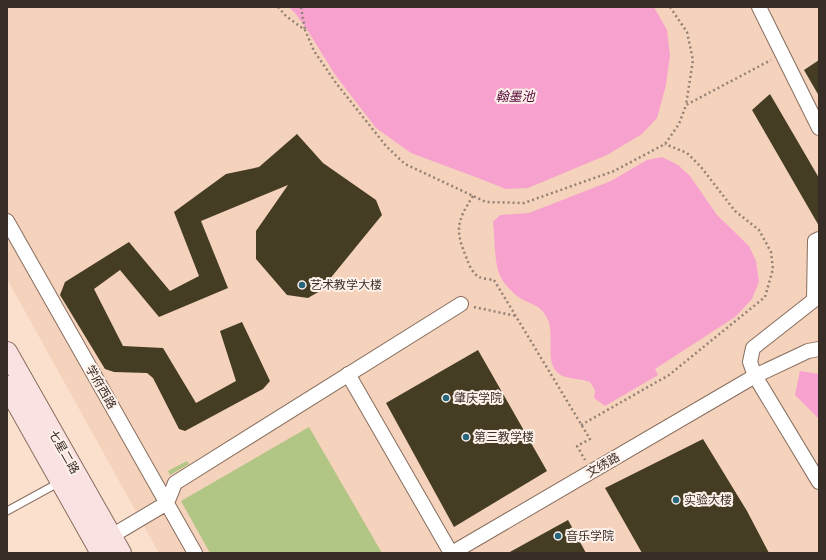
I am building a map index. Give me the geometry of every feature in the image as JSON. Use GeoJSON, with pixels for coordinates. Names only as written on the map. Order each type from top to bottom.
{"type":"FeatureCollection","features":[{"type":"Feature","properties":{"kind":"street"},"geometry":{"type":"LineString","coordinates":[[759,7],[819,128]]}},
{"type":"Feature","properties":{"kind":"street","name":"学府西路"},"geometry":{"type":"LineString","coordinates":[[7,221],[195,553]]}},
{"type":"Feature","properties":{"kind":"street"},"geometry":{"type":"LineString","coordinates":[[819,239],[815,241],[814,300],[753,348],[750,362],[755,376],[819,482]]}},
{"type":"Feature","properties":{"kind":"street"},"geometry":{"type":"LineString","coordinates":[[103,545],[167,503],[175,483],[460,304]]}},
{"type":"Feature","properties":{"kind":"street","name":"文绣路"},"geometry":{"type":"LineString","coordinates":[[451,553],[755,376],[808,351],[819,349]]}},
{"type":"Feature","properties":{"kind":"street","name":"七星二路"},"geometry":{"type":"LineString","coordinates":[[7,352],[103,545]]}},
{"type":"Feature","properties":{"kind":"street"},"geometry":{"type":"LineString","coordinates":[[348,374],[451,553]]}},
{"type":"Feature","properties":{"kind":"street","name":"七星二路"},"geometry":{"type":"LineString","coordinates":[[7,386],[61,482],[103,545],[121,553]]}},
{"type":"Feature","properties":{"kind":"lane"},"geometry":{"type":"LineString","coordinates":[[7,511],[61,482]]}},
{"type":"Feature","properties":{"kind":"path"},"geometry":{"type":"LineString","coordinates":[[278,7],[286,16],[305,30]]}},
{"type":"Feature","properties":{"kind":"path"},"geometry":{"type":"LineString","coordinates":[[301,7],[305,30],[314,50],[336,83],[386,146],[405,164],[486,202],[524,203],[614,171],[665,144],[679,124],[686,105],[693,60],[686,32],[670,7]]}},
{"type":"Feature","properties":{"kind":"path"},"geometry":{"type":"LineString","coordinates":[[686,105],[782,54]]}},
{"type":"Feature","properties":{"kind":"path"},"geometry":{"type":"LineString","coordinates":[[581,425],[669,375],[765,296],[773,269],[771,252],[759,230],[735,211],[700,166],[687,153],[665,144]]}},
{"type":"Feature","properties":{"kind":"path"},"geometry":{"type":"LineString","coordinates":[[473,196],[463,211],[458,228],[460,242],[470,268],[479,277],[494,280],[590,439],[577,446],[591,472]]}},
{"type":"Feature","properties":{"kind":"path"},"geometry":{"type":"LineString","coordinates":[[460,304],[516,316]]}},
{"type":"Feature","properties":{"kind":"shaded area","name":"肇庆学院"},"geometry":{"type":"Polygon","coordinates":[[[7,7],[819,7],[819,553],[159,553],[7,279],[7,7]]]}},
{"type":"Feature","properties":{"kind":"green space"},"geometry":{"type":"Polygon","coordinates":[[[309,427],[382,553],[210,553],[181,501],[309,427]]]}},
{"type":"Feature","properties":{"kind":"green space"},"geometry":{"type":"Polygon","coordinates":[[[187,461],[189,464],[170,475],[168,471],[187,461]]]}},
{"type":"Feature","properties":{"kind":"water","name":"翰墨池"},"geometry":{"type":"Polygon","coordinates":[[[289,7],[654,7],[667,30],[670,55],[666,85],[657,118],[642,134],[607,155],[528,188],[506,189],[411,153],[376,128],[336,76],[306,28],[289,7]]]}},
{"type":"Feature","properties":{"kind":"water"},"geometry":{"type":"Polygon","coordinates":[[[662,157],[678,165],[690,176],[717,215],[749,246],[756,261],[759,282],[752,299],[735,317],[655,369],[658,375],[605,406],[594,398],[595,390],[590,382],[566,377],[558,373],[553,367],[550,351],[550,325],[547,318],[538,307],[513,293],[499,274],[493,222],[500,215],[529,213],[611,181],[647,160],[662,157]]]}},
{"type":"Feature","properties":{"kind":"water"},"geometry":{"type":"Polygon","coordinates":[[[800,371],[819,374],[819,419],[795,395],[800,371]]]}},
{"type":"Feature","properties":{"kind":"building"},"geometry":{"type":"Polygon","coordinates":[[[819,60],[819,96],[804,70],[819,60]]]}},
{"type":"Feature","properties":{"kind":"building"},"geometry":{"type":"Polygon","coordinates":[[[770,94],[819,178],[819,226],[752,110],[770,94]]]}},
{"type":"Feature","properties":{"kind":"building","name":"艺术教学大楼"},"geometry":{"type":"Polygon","coordinates":[[[297,134],[323,163],[376,200],[382,215],[320,291],[308,298],[287,295],[256,259],[256,231],[288,185],[201,221],[228,288],[159,317],[120,270],[94,289],[123,346],[163,348],[196,403],[236,381],[220,331],[242,322],[270,381],[263,389],[185,431],[179,429],[153,378],[147,373],[114,372],[105,369],[60,295],[65,282],[129,242],[170,291],[199,276],[174,212],[226,174],[259,167],[297,134]]]}},
{"type":"Feature","properties":{"kind":"building","name":"第三教学楼"},"geometry":{"type":"Polygon","coordinates":[[[478,350],[547,471],[454,527],[386,403],[478,350]]]}},
{"type":"Feature","properties":{"kind":"building","name":"实验大楼"},"geometry":{"type":"Polygon","coordinates":[[[703,439],[747,511],[769,553],[642,553],[605,488],[703,439]]]}},
{"type":"Feature","properties":{"kind":"building","name":"音乐学院"},"geometry":{"type":"Polygon","coordinates":[[[568,520],[586,553],[508,553],[568,520]]]}},
{"type":"Feature","properties":{"kind":"place","name":"艺术教学大楼"},"geometry":{"type":"Point","coordinates":[302,285]}},
{"type":"Feature","properties":{"kind":"place","name":"肇庆学院"},"geometry":{"type":"Point","coordinates":[446,398]}},
{"type":"Feature","properties":{"kind":"place","name":"第三教学楼"},"geometry":{"type":"Point","coordinates":[466,437]}},
{"type":"Feature","properties":{"kind":"place","name":"实验大楼"},"geometry":{"type":"Point","coordinates":[676,500]}},
{"type":"Feature","properties":{"kind":"place","name":"音乐学院"},"geometry":{"type":"Point","coordinates":[558,536]}}]}
